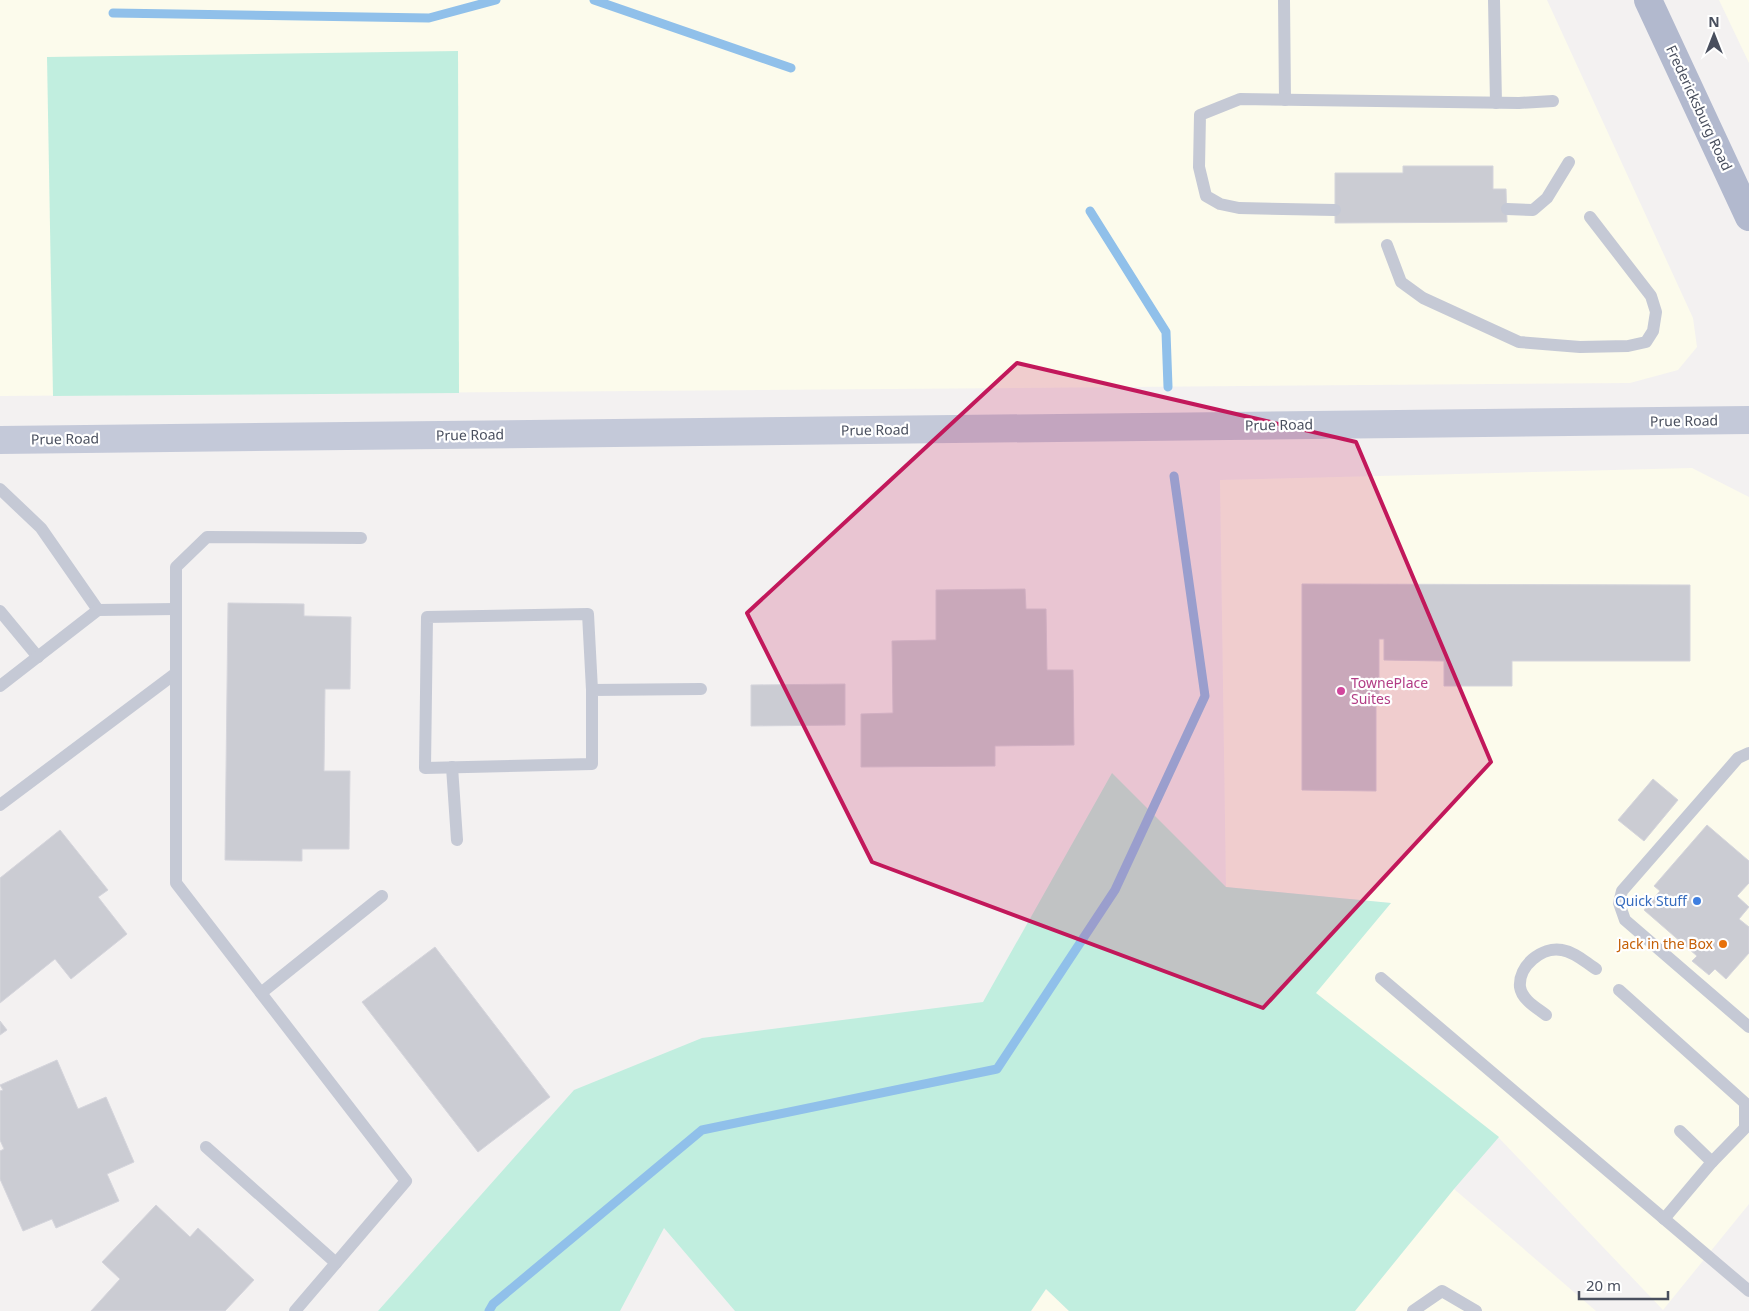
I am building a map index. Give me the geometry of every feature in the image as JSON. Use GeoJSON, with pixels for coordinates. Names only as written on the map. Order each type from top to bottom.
{"type":"FeatureCollection","features":[{"type":"Feature","properties":{"kind":"main road","name":"Fredericksburg Road"},"geometry":{"type":"LineString","coordinates":[[1648,0],[1749,217]]}},
{"type":"Feature","properties":{"kind":"street","name":"Prue Road"},"geometry":{"type":"LineString","coordinates":[[0,440],[1749,420]]}},
{"type":"Feature","properties":{"kind":"lane"},"geometry":{"type":"LineString","coordinates":[[1284,0],[1285,100]]}},
{"type":"Feature","properties":{"kind":"lane"},"geometry":{"type":"LineString","coordinates":[[1494,0],[1496,103]]}},
{"type":"Feature","properties":{"kind":"lane"},"geometry":{"type":"LineString","coordinates":[[1335,210],[1239,208],[1220,204],[1206,196],[1199,167],[1200,115],[1240,99],[1496,103],[1553,101]]}},
{"type":"Feature","properties":{"kind":"lane"},"geometry":{"type":"LineString","coordinates":[[1506,209],[1533,210],[1547,198],[1569,162]]}},
{"type":"Feature","properties":{"kind":"lane"},"geometry":{"type":"LineString","coordinates":[[1387,246],[1401,282],[1416,293],[1423,298],[1519,342],[1580,347],[1628,346],[1646,342],[1653,330],[1656,312],[1650,296],[1590,217]]}},
{"type":"Feature","properties":{"kind":"lane"},"geometry":{"type":"LineString","coordinates":[[0,489],[41,528],[98,610]]}},
{"type":"Feature","properties":{"kind":"lane"},"geometry":{"type":"LineString","coordinates":[[295,1311],[406,1181],[176,883],[176,567],[207,537],[361,538]]}},
{"type":"Feature","properties":{"kind":"lane"},"geometry":{"type":"LineString","coordinates":[[0,686],[98,610],[176,609]]}},
{"type":"Feature","properties":{"kind":"lane"},"geometry":{"type":"LineString","coordinates":[[0,611],[38,657]]}},
{"type":"Feature","properties":{"kind":"lane"},"geometry":{"type":"LineString","coordinates":[[588,614],[592,690],[592,764],[425,768],[426,617],[588,614]]}},
{"type":"Feature","properties":{"kind":"lane"},"geometry":{"type":"LineString","coordinates":[[0,805],[176,673]]}},
{"type":"Feature","properties":{"kind":"lane"},"geometry":{"type":"LineString","coordinates":[[592,690],[701,688]]}},
{"type":"Feature","properties":{"kind":"lane"},"geometry":{"type":"LineString","coordinates":[[1744,756],[1622,891],[1619,903],[1625,920],[1749,1027]]}},
{"type":"Feature","properties":{"kind":"lane"},"geometry":{"type":"LineString","coordinates":[[452,767],[457,840]]}},
{"type":"Feature","properties":{"kind":"lane"},"geometry":{"type":"LineString","coordinates":[[261,993],[382,896]]}},
{"type":"Feature","properties":{"kind":"lane"},"geometry":{"type":"LineString","coordinates":[[1546,1015],[1529,1002],[1520,987],[1523,968],[1545,952],[1560,949],[1571,952],[1596,969]]}},
{"type":"Feature","properties":{"kind":"lane"},"geometry":{"type":"LineString","coordinates":[[1381,978],[1749,1291]]}},
{"type":"Feature","properties":{"kind":"lane"},"geometry":{"type":"LineString","coordinates":[[1619,990],[1745,1103],[1745,1128],[1712,1162],[1664,1219]]}},
{"type":"Feature","properties":{"kind":"lane"},"geometry":{"type":"LineString","coordinates":[[1680,1130],[1712,1162]]}},
{"type":"Feature","properties":{"kind":"lane"},"geometry":{"type":"LineString","coordinates":[[206,1147],[336,1263]]}},
{"type":"Feature","properties":{"kind":"lane"},"geometry":{"type":"LineString","coordinates":[[1413,1311],[1442,1291],[1476,1311]]}},
{"type":"Feature","properties":{"kind":"highlighted area"},"geometry":{"type":"Polygon","coordinates":[[[1017,363],[1356,442],[1491,762],[1263,1008],[872,862],[747,613],[1017,363]]]}},
{"type":"Feature","properties":{"kind":"shaded area"},"geometry":{"type":"Polygon","coordinates":[[[0,0],[1547,0],[1693,318],[1697,347],[1678,370],[1630,383],[0,396],[0,0]]]}},
{"type":"Feature","properties":{"kind":"shaded area"},"geometry":{"type":"Polygon","coordinates":[[[1719,0],[1749,0],[1749,63],[1719,0]]]}},
{"type":"Feature","properties":{"kind":"shaded area"},"geometry":{"type":"Polygon","coordinates":[[[1692,468],[1749,497],[1749,1204],[1663,1310],[1499,1138],[1315,993],[1391,903],[1226,887],[1220,480],[1692,468]]]}},
{"type":"Feature","properties":{"kind":"shaded area"},"geometry":{"type":"Polygon","coordinates":[[[1454,1189],[1596,1311],[1355,1311],[1454,1189]]]}},
{"type":"Feature","properties":{"kind":"shaded area"},"geometry":{"type":"Polygon","coordinates":[[[1046,1289],[1069,1311],[1031,1311],[1046,1289]]]}},
{"type":"Feature","properties":{"kind":"green space"},"geometry":{"type":"Polygon","coordinates":[[[458,51],[459,393],[53,396],[47,57],[458,51]]]}},
{"type":"Feature","properties":{"kind":"green space"},"geometry":{"type":"Polygon","coordinates":[[[1112,773],[1226,887],[1391,903],[1316,993],[1499,1137],[1454,1189],[1355,1311],[1069,1311],[1046,1289],[1031,1311],[735,1311],[664,1228],[620,1311],[378,1311],[574,1090],[702,1038],[983,1002],[1112,773]]]}},
{"type":"Feature","properties":{"kind":"building"},"geometry":{"type":"Polygon","coordinates":[[[1403,166],[1493,166],[1493,189],[1506,189],[1507,222],[1335,223],[1335,173],[1403,173],[1403,166]]]}},
{"type":"Feature","properties":{"kind":"building","name":"TownePlace Suites"},"geometry":{"type":"Polygon","coordinates":[[[1302,584],[1690,585],[1690,661],[1512,661],[1512,686],[1444,686],[1444,661],[1384,660],[1384,639],[1379,639],[1379,696],[1376,696],[1376,791],[1302,790],[1302,584]]]}},
{"type":"Feature","properties":{"kind":"building"},"geometry":{"type":"Polygon","coordinates":[[[1025,589],[1026,609],[1046,609],[1047,670],[1073,670],[1074,745],[995,746],[995,766],[861,767],[861,714],[893,713],[892,641],[936,640],[936,590],[1025,589]]]}},
{"type":"Feature","properties":{"kind":"building"},"geometry":{"type":"Polygon","coordinates":[[[228,603],[304,604],[304,616],[351,617],[350,689],[325,689],[324,771],[350,771],[349,849],[302,849],[302,861],[225,860],[228,603]]]}},
{"type":"Feature","properties":{"kind":"building"},"geometry":{"type":"Polygon","coordinates":[[[845,684],[845,725],[751,726],[751,685],[845,684]]]}},
{"type":"Feature","properties":{"kind":"building"},"geometry":{"type":"Polygon","coordinates":[[[1653,779],[1678,800],[1644,841],[1618,820],[1653,779]]]}},
{"type":"Feature","properties":{"kind":"building","name":"Quick Stuff"},"geometry":{"type":"Polygon","coordinates":[[[1707,825],[1749,861],[1749,883],[1737,896],[1749,907],[1739,919],[1749,927],[1749,953],[1726,979],[1715,969],[1709,975],[1692,961],[1697,956],[1644,910],[1660,891],[1654,886],[1707,825]]]}},
{"type":"Feature","properties":{"kind":"building"},"geometry":{"type":"Polygon","coordinates":[[[60,830],[108,890],[98,897],[127,934],[71,979],[55,959],[0,1003],[0,878],[60,830]]]}},
{"type":"Feature","properties":{"kind":"building"},"geometry":{"type":"Polygon","coordinates":[[[435,947],[550,1097],[478,1152],[362,1002],[435,947]]]}},
{"type":"Feature","properties":{"kind":"building"},"geometry":{"type":"Polygon","coordinates":[[[0,1021],[7,1030],[0,1035],[0,1021]]]}},
{"type":"Feature","properties":{"kind":"building"},"geometry":{"type":"Polygon","coordinates":[[[57,1060],[78,1109],[106,1097],[134,1162],[107,1174],[119,1201],[56,1228],[52,1219],[23,1231],[0,1179],[0,1151],[4,1149],[0,1140],[0,1091],[3,1090],[0,1085],[57,1060]]]}},
{"type":"Feature","properties":{"kind":"building"},"geometry":{"type":"Polygon","coordinates":[[[156,1205],[190,1237],[198,1228],[254,1280],[225,1311],[91,1311],[120,1279],[102,1262],[156,1205]]]}},
{"type":"Feature","properties":{"kind":"waterway"},"geometry":{"type":"LineString","coordinates":[[113,13],[429,18],[496,0]]}},
{"type":"Feature","properties":{"kind":"waterway"},"geometry":{"type":"LineString","coordinates":[[594,0],[791,68]]}},
{"type":"Feature","properties":{"kind":"waterway"},"geometry":{"type":"LineString","coordinates":[[1090,211],[1166,332],[1168,387]]}},
{"type":"Feature","properties":{"kind":"waterway"},"geometry":{"type":"LineString","coordinates":[[489,1311],[493,1304],[702,1130],[997,1069],[1115,890],[1205,696],[1174,476]]}},
{"type":"Feature","properties":{"kind":"place","name":"TownePlace Suites"},"geometry":{"type":"Point","coordinates":[1341,691]}},
{"type":"Feature","properties":{"kind":"place","name":"Quick Stuff"},"geometry":{"type":"Point","coordinates":[1697,901]}},
{"type":"Feature","properties":{"kind":"place","name":"Jack in the Box"},"geometry":{"type":"Point","coordinates":[1723,944]}}]}
